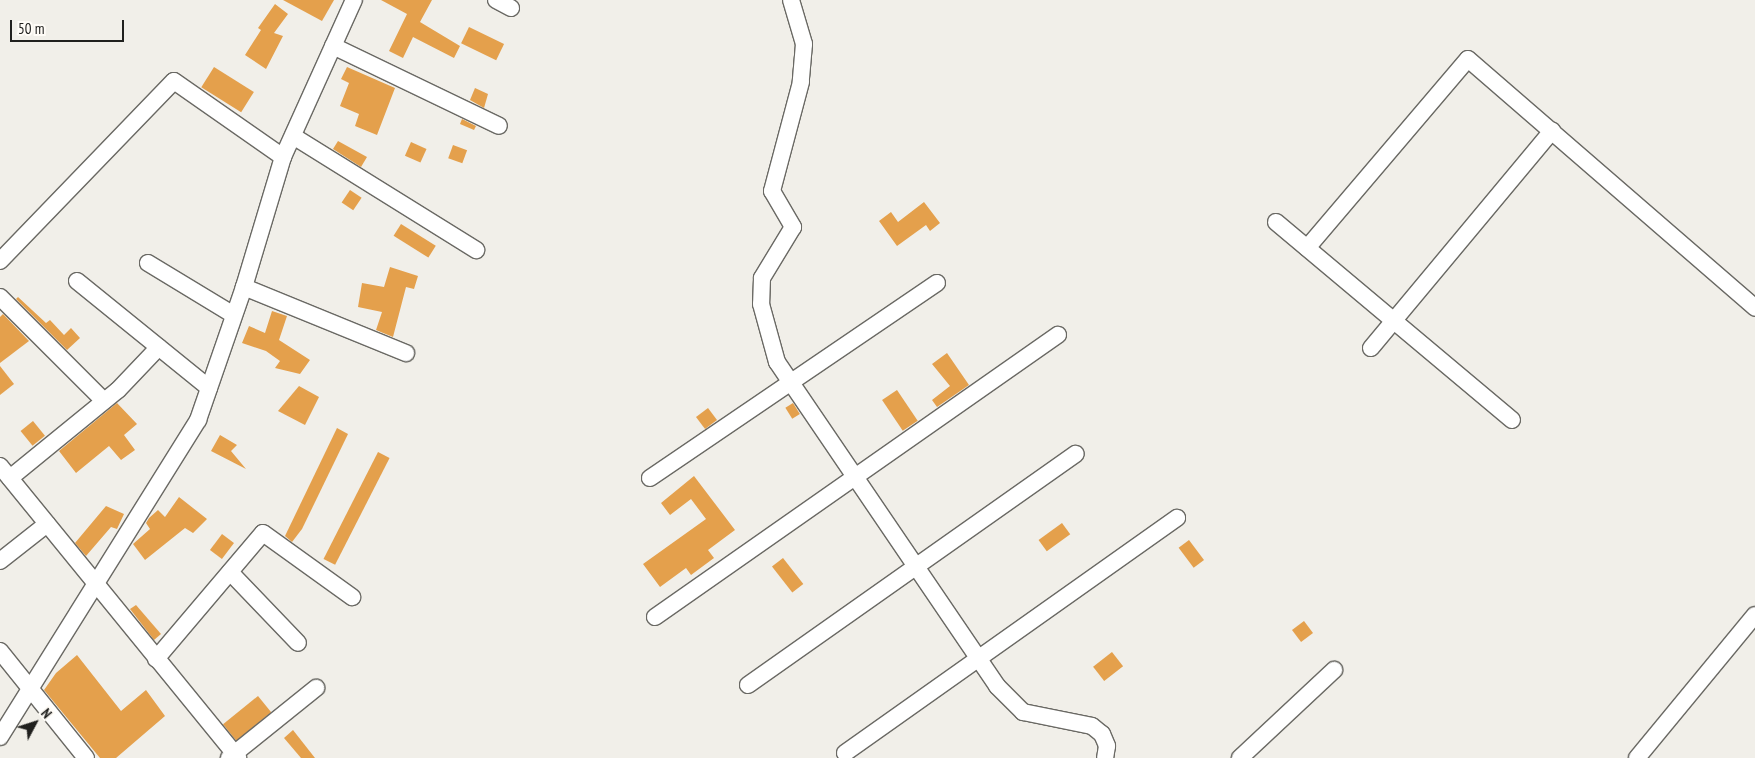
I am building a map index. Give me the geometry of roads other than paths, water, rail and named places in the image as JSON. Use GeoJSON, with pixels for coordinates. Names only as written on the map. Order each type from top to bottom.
{"type":"FeatureCollection","features":[{"type":"Feature","properties":{"kind":"street"},"geometry":{"type":"LineString","coordinates":[[0,737],[198,420],[244,287],[284,157],[354,0]]}},
{"type":"Feature","properties":{"kind":"street"},"geometry":{"type":"LineString","coordinates":[[496,0],[511,8]]}},
{"type":"Feature","properties":{"kind":"street"},"geometry":{"type":"LineString","coordinates":[[791,0],[804,44],[801,82],[772,191],[794,227],[762,278],[761,304],[777,362],[997,686],[1023,712],[1092,726],[1102,734],[1107,746],[1105,758]]}},
{"type":"Feature","properties":{"kind":"street"},"geometry":{"type":"LineString","coordinates":[[334,46],[499,126]]}},
{"type":"Feature","properties":{"kind":"street"},"geometry":{"type":"LineString","coordinates":[[1307,248],[1468,59],[1755,308]]}},
{"type":"Feature","properties":{"kind":"street"},"geometry":{"type":"LineString","coordinates":[[0,261],[174,81],[284,157]]}},
{"type":"Feature","properties":{"kind":"street"},"geometry":{"type":"LineString","coordinates":[[1371,348],[1552,132]]}},
{"type":"Feature","properties":{"kind":"street"},"geometry":{"type":"LineString","coordinates":[[293,136],[476,250]]}},
{"type":"Feature","properties":{"kind":"street"},"geometry":{"type":"LineString","coordinates":[[1276,222],[1512,420]]}},
{"type":"Feature","properties":{"kind":"street"},"geometry":{"type":"LineString","coordinates":[[148,263],[234,315]]}},
{"type":"Feature","properties":{"kind":"street"},"geometry":{"type":"LineString","coordinates":[[76,281],[209,388]]}},
{"type":"Feature","properties":{"kind":"street"},"geometry":{"type":"LineString","coordinates":[[650,478],[937,283]]}},
{"type":"Feature","properties":{"kind":"street"},"geometry":{"type":"LineString","coordinates":[[244,287],[406,354]]}},
{"type":"Feature","properties":{"kind":"street"},"geometry":{"type":"LineString","coordinates":[[0,297],[104,401]]}},
{"type":"Feature","properties":{"kind":"street"},"geometry":{"type":"LineString","coordinates":[[656,617],[1058,335]]}},
{"type":"Feature","properties":{"kind":"street"},"geometry":{"type":"LineString","coordinates":[[159,347],[104,401],[5,472],[234,757],[316,688]]}},
{"type":"Feature","properties":{"kind":"street"},"geometry":{"type":"LineString","coordinates":[[748,685],[1076,454]]}},
{"type":"Feature","properties":{"kind":"street"},"geometry":{"type":"LineString","coordinates":[[845,753],[1177,518]]}},
{"type":"Feature","properties":{"kind":"street"},"geometry":{"type":"LineString","coordinates":[[0,561],[46,524]]}},
{"type":"Feature","properties":{"kind":"street"},"geometry":{"type":"LineString","coordinates":[[156,658],[263,533],[352,597]]}},
{"type":"Feature","properties":{"kind":"street"},"geometry":{"type":"LineString","coordinates":[[230,572],[298,643]]}},
{"type":"Feature","properties":{"kind":"street"},"geometry":{"type":"LineString","coordinates":[[1637,758],[1755,616]]}},
{"type":"Feature","properties":{"kind":"street"},"geometry":{"type":"LineString","coordinates":[[0,651],[86,758]]}},
{"type":"Feature","properties":{"kind":"street"},"geometry":{"type":"LineString","coordinates":[[1240,758],[1334,670]]}}]}
